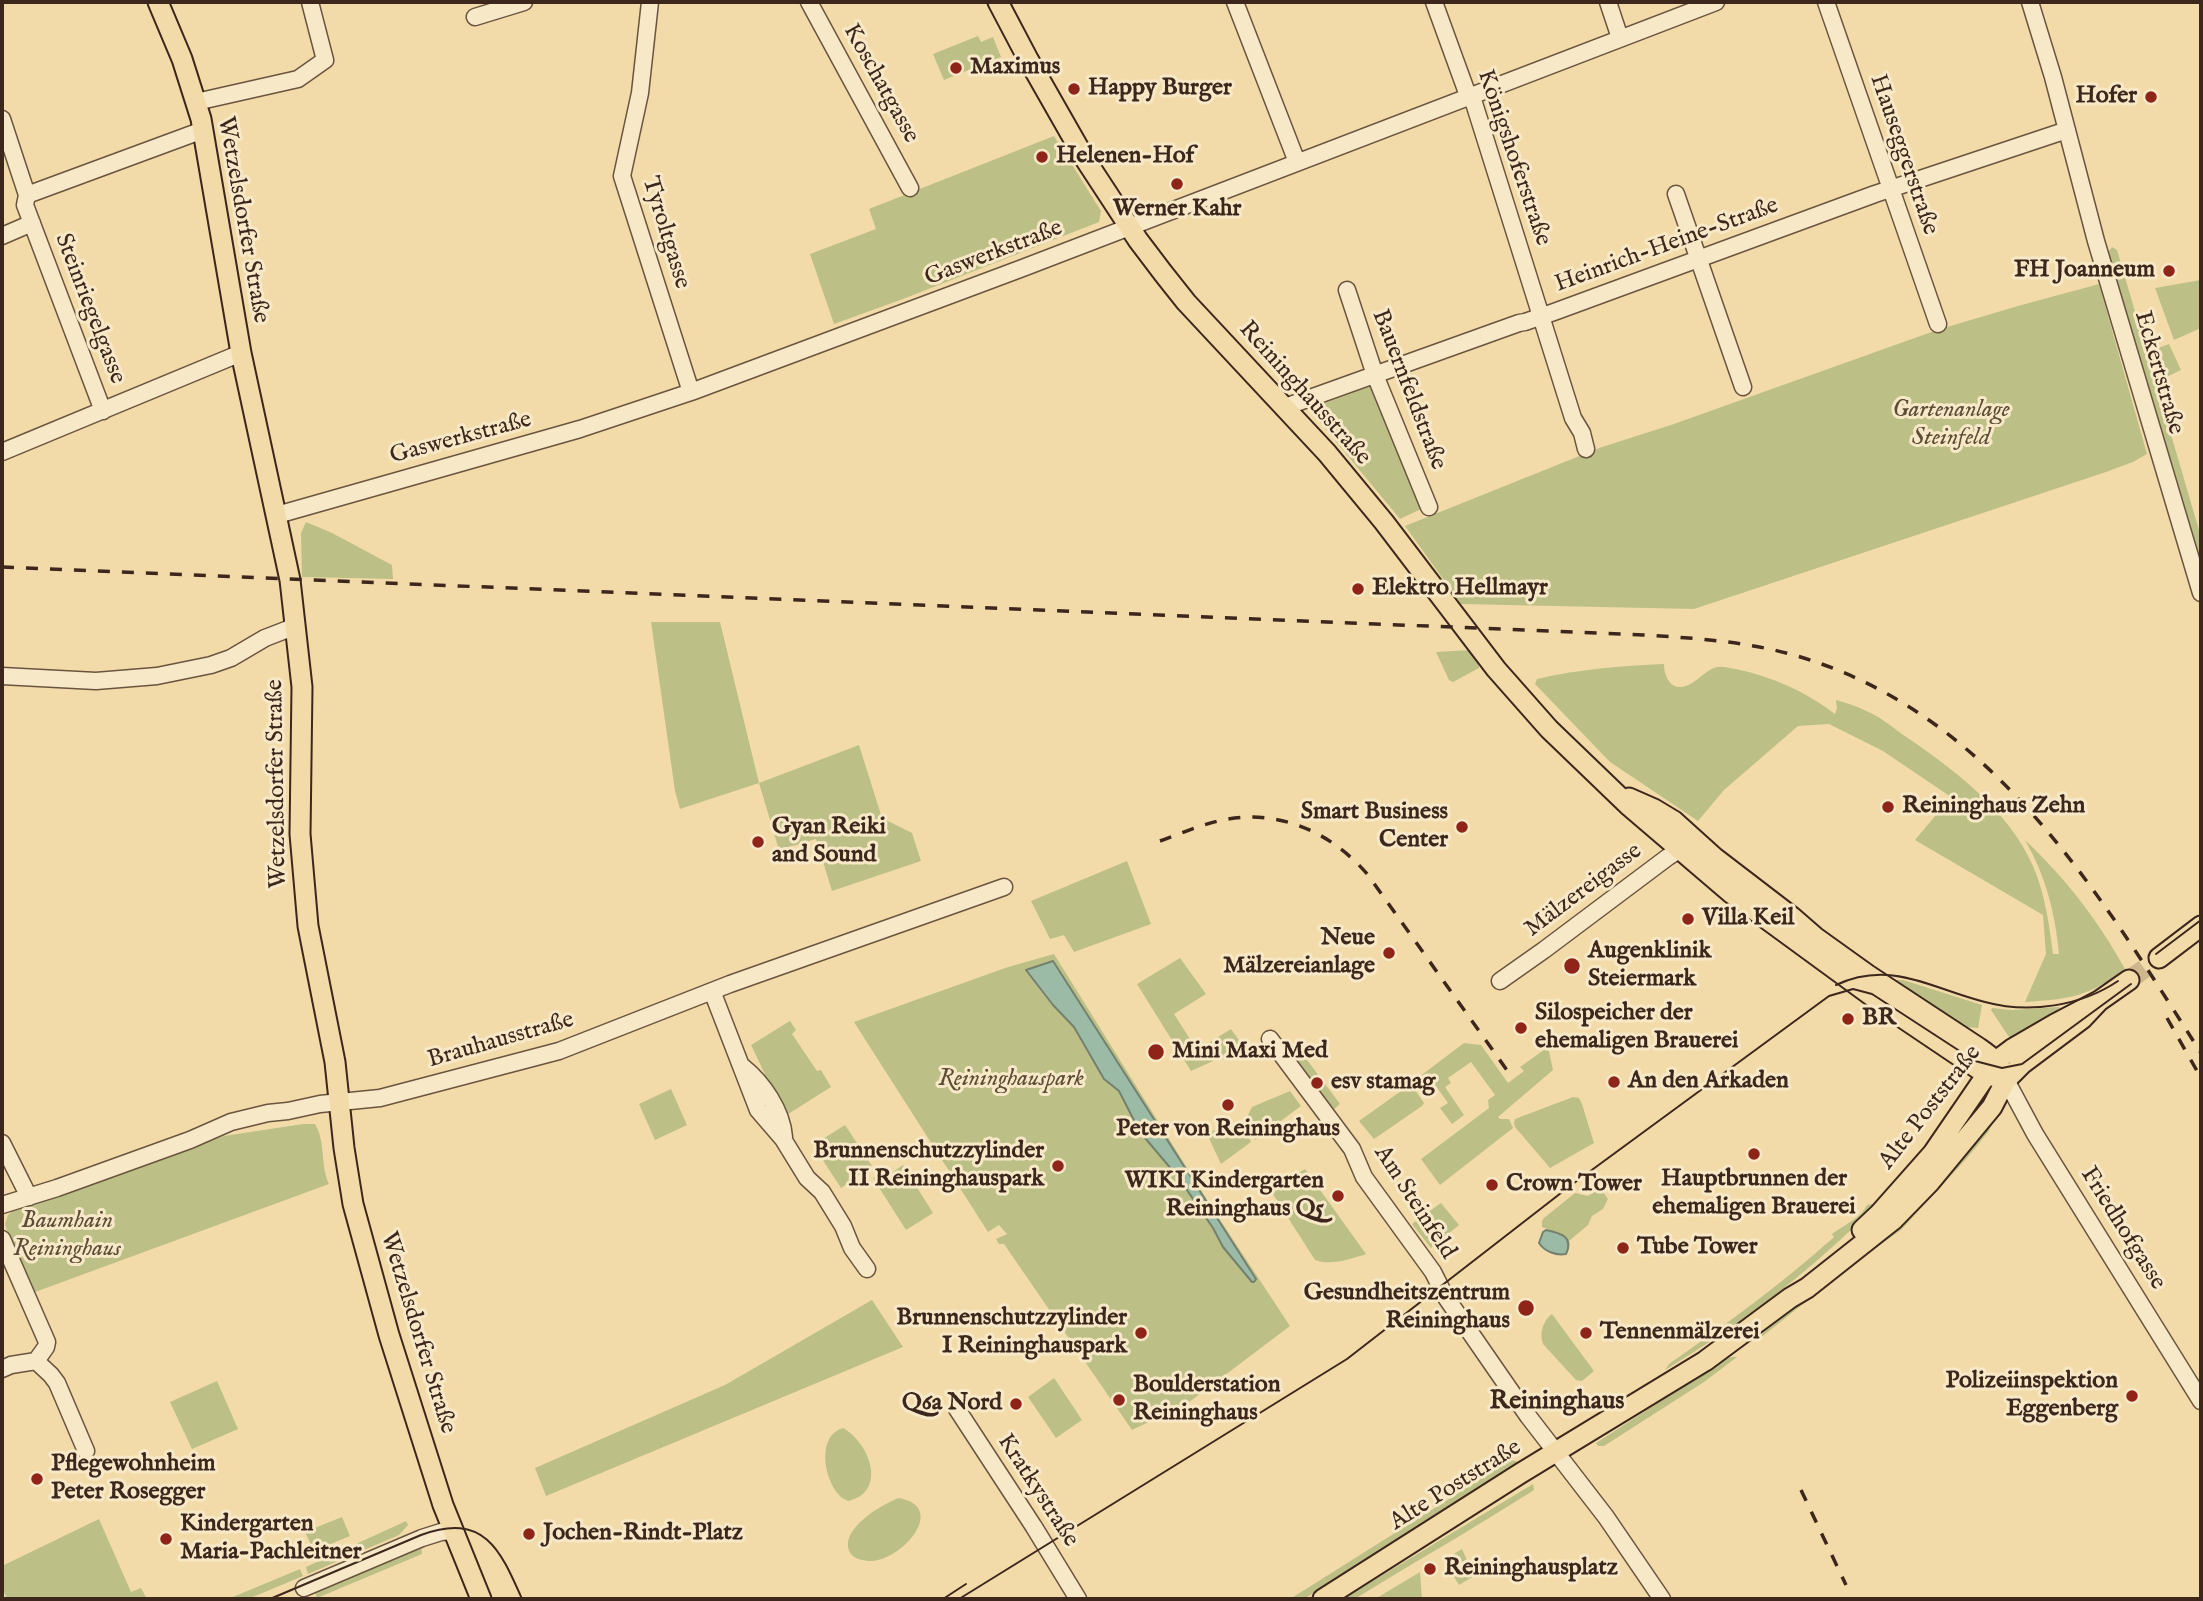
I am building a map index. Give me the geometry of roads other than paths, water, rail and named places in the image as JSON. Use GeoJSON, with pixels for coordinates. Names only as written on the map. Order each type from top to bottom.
{"type":"FeatureCollection","features":[{"type":"Feature","properties":{"kind":"main road","name":"Wetzelsdorfer Straße"},"geometry":{"type":"LineString","coordinates":[[158,2],[180,53],[196,102],[241,353],[290,580],[302,687],[300,834],[308,926],[335,1062],[353,1204],[393,1346],[453,1531],[481,1599]]}},
{"type":"Feature","properties":{"kind":"main road","name":"Reininghausstraße"},"geometry":{"type":"LineString","coordinates":[[998,2],[1085,159],[1129,226],[1186,302],[1327,453],[1386,524],[1516,693],[1549,729],[1612,790],[1688,845],[1731,893],[1819,956],[1860,980],[1991,1067],[2006,1080]]}},
{"type":"Feature","properties":{"kind":"main road"},"geometry":{"type":"LineString","coordinates":[[2159,958],[2201,926]]}},
{"type":"Feature","properties":{"kind":"main road","name":"Alte Poststraße"},"geometry":{"type":"LineString","coordinates":[[1790,1298],[1809,1270],[1859,1233],[1933,1153],[1991,1067],[2012,1049],[2099,1001],[2129,980]]}},
{"type":"Feature","properties":{"kind":"main road","name":"Alte Poststraße"},"geometry":{"type":"LineString","coordinates":[[1323,1599],[1705,1361],[1807,1288],[1893,1220],[1992,1107],[2006,1080],[2022,1064],[2082,1019],[2099,1001]]}},
{"type":"Feature","properties":{"kind":"street"},"geometry":{"type":"LineString","coordinates":[[196,102],[298,79],[325,60],[310,2]]}},
{"type":"Feature","properties":{"kind":"street"},"geometry":{"type":"LineString","coordinates":[[475,17],[524,2]]}},
{"type":"Feature","properties":{"kind":"street","name":"Tyroltgasse"},"geometry":{"type":"LineString","coordinates":[[650,2],[640,93],[622,176],[691,392]]}},
{"type":"Feature","properties":{"kind":"street","name":"Koschatgasse"},"geometry":{"type":"LineString","coordinates":[[809,2],[910,188]]}},
{"type":"Feature","properties":{"kind":"street"},"geometry":{"type":"LineString","coordinates":[[1235,2],[1297,162]]}},
{"type":"Feature","properties":{"kind":"street","name":"Königshoferstraße"},"geometry":{"type":"LineString","coordinates":[[1434,2],[1470,95],[1573,418],[1582,433],[1586,449]]}},
{"type":"Feature","properties":{"kind":"street"},"geometry":{"type":"LineString","coordinates":[[1608,2],[1620,38]]}},
{"type":"Feature","properties":{"kind":"street","name":"Gaswerkstraße"},"geometry":{"type":"LineString","coordinates":[[277,515],[592,426],[691,392],[1716,2]]}},
{"type":"Feature","properties":{"kind":"street","name":"Hauseggerstraße"},"geometry":{"type":"LineString","coordinates":[[1826,2],[1938,324]]}},
{"type":"Feature","properties":{"kind":"street","name":"Eckertstraße"},"geometry":{"type":"LineString","coordinates":[[2030,2],[2096,241],[2201,593]]}},
{"type":"Feature","properties":{"kind":"street","name":"Steinriegelgasse"},"geometry":{"type":"LineString","coordinates":[[2,119],[27,195],[25,205],[103,411]]}},
{"type":"Feature","properties":{"kind":"street"},"geometry":{"type":"LineString","coordinates":[[27,195],[202,130]]}},
{"type":"Feature","properties":{"kind":"street","name":"Heinrich-Heine-Straße"},"geometry":{"type":"LineString","coordinates":[[1285,407],[1525,323],[1891,188],[2068,136]]}},
{"type":"Feature","properties":{"kind":"street"},"geometry":{"type":"LineString","coordinates":[[1676,194],[1743,387]]}},
{"type":"Feature","properties":{"kind":"street"},"geometry":{"type":"LineString","coordinates":[[2,236],[32,223]]}},
{"type":"Feature","properties":{"kind":"street","name":"Bauernfeldstraße"},"geometry":{"type":"LineString","coordinates":[[1347,290],[1375,375],[1429,507]]}},
{"type":"Feature","properties":{"kind":"street"},"geometry":{"type":"LineString","coordinates":[[2,452],[241,353]]}},
{"type":"Feature","properties":{"kind":"street"},"geometry":{"type":"LineString","coordinates":[[2,676],[96,681],[157,676],[231,658],[265,638],[296,626]]}},
{"type":"Feature","properties":{"kind":"street","name":"Mälzereigasse"},"geometry":{"type":"LineString","coordinates":[[1500,981],[1688,845]]}},
{"type":"Feature","properties":{"kind":"street","name":"Brauhausstraße"},"geometry":{"type":"LineString","coordinates":[[2,1205],[29,1198],[179,1144],[231,1122],[268,1112],[380,1098],[559,1051],[712,991],[1004,887]]}},
{"type":"Feature","properties":{"kind":"street"},"geometry":{"type":"LineString","coordinates":[[712,991],[743,1067],[760,1083],[771,1102],[784,1132],[783,1139],[807,1178],[822,1192],[843,1226],[852,1248],[867,1269]]}},
{"type":"Feature","properties":{"kind":"street","name":"Am Steinfeld"},"geometry":{"type":"LineString","coordinates":[[1270,1039],[1352,1149],[1364,1177],[1433,1272],[1445,1296],[1528,1416],[1606,1517],[1662,1599]]}},
{"type":"Feature","properties":{"kind":"street","name":"Friedhofgasse"},"geometry":{"type":"LineString","coordinates":[[2006,1080],[2035,1133],[2201,1401]]}},
{"type":"Feature","properties":{"kind":"street"},"geometry":{"type":"LineString","coordinates":[[2,1143],[29,1198]]}},
{"type":"Feature","properties":{"kind":"street"},"geometry":{"type":"LineString","coordinates":[[2,1239],[47,1342],[36,1361],[2,1369]]}},
{"type":"Feature","properties":{"kind":"street"},"geometry":{"type":"LineString","coordinates":[[36,1361],[57,1384],[86,1451]]}},
{"type":"Feature","properties":{"kind":"street","name":"Kratkystraße"},"geometry":{"type":"LineString","coordinates":[[957,1409],[1078,1599]]}},
{"type":"Feature","properties":{"kind":"street"},"geometry":{"type":"LineString","coordinates":[[304,1588],[422,1538],[453,1531]]}},
{"type":"Feature","properties":{"kind":"tunnel"},"geometry":{"type":"LineString","coordinates":[[2129,980],[2159,958]]}},
{"type":"Feature","properties":{"kind":"tram line"},"geometry":{"type":"LineString","coordinates":[[2156,954],[2201,920]]}},
{"type":"Feature","properties":{"kind":"tram line"},"geometry":{"type":"LineString","coordinates":[[1836,985],[1856,978],[1893,976],[2002,1006],[2037,1007],[2088,997],[2118,981]]}},
{"type":"Feature","properties":{"kind":"tram line"},"geometry":{"type":"LineString","coordinates":[[959,1599],[1347,1359],[1570,1186],[1829,996],[1853,989],[1872,994],[1975,1061],[2002,1068],[2022,1064],[2131,984]]}},
{"type":"Feature","properties":{"kind":"tram line"},"geometry":{"type":"LineString","coordinates":[[270,1599],[421,1535],[460,1528],[475,1532],[497,1551],[522,1599]]}},
{"type":"Feature","properties":{"kind":"tram line"},"geometry":{"type":"LineString","coordinates":[[943,1599],[966,1584]]}},
{"type":"Feature","properties":{"kind":"railway"},"geometry":{"type":"LineString","coordinates":[[2,567],[1643,635],[1754,646],[1790,654],[1861,680],[1924,717],[1981,761],[2032,813],[2078,870],[2121,930],[2201,1053]]}},
{"type":"Feature","properties":{"kind":"railway"},"geometry":{"type":"LineString","coordinates":[[1160,841],[1210,823],[1248,817],[1287,822],[1323,837],[1354,860],[1368,875],[1509,1073]]}},
{"type":"Feature","properties":{"kind":"railway"},"geometry":{"type":"LineString","coordinates":[[2167,1018],[2201,1078]]}},
{"type":"Feature","properties":{"kind":"railway"},"geometry":{"type":"LineString","coordinates":[[1801,1490],[1846,1585]]}},
{"type":"Feature","properties":{"kind":"place","name":"Maximus"},"geometry":{"type":"Point","coordinates":[956,68]}},
{"type":"Feature","properties":{"kind":"place","name":"Happy Burger"},"geometry":{"type":"Point","coordinates":[1074,89]}},
{"type":"Feature","properties":{"kind":"place","name":"Hofer"},"geometry":{"type":"Point","coordinates":[2151,97]}},
{"type":"Feature","properties":{"kind":"place","name":"Helenen-Hof"},"geometry":{"type":"Point","coordinates":[1042,157]}},
{"type":"Feature","properties":{"kind":"place","name":"Werner Kahr"},"geometry":{"type":"Point","coordinates":[1177,184]}},
{"type":"Feature","properties":{"kind":"place","name":"FH Joanneum"},"geometry":{"type":"Point","coordinates":[2169,271]}},
{"type":"Feature","properties":{"kind":"place","name":"Elektro Hellmayr"},"geometry":{"type":"Point","coordinates":[1358,589]}},
{"type":"Feature","properties":{"kind":"place","name":"Reininghaus Zehn"},"geometry":{"type":"Point","coordinates":[1888,807]}},
{"type":"Feature","properties":{"kind":"place","name":"Smart Business Center"},"geometry":{"type":"Point","coordinates":[1462,827]}},
{"type":"Feature","properties":{"kind":"place","name":"Gyan Reiki and Sound"},"geometry":{"type":"Point","coordinates":[758,842]}},
{"type":"Feature","properties":{"kind":"place","name":"Villa Keil"},"geometry":{"type":"Point","coordinates":[1688,919]}},
{"type":"Feature","properties":{"kind":"place","name":"Neue Mälzereianlage"},"geometry":{"type":"Point","coordinates":[1389,953]}},
{"type":"Feature","properties":{"kind":"place","name":"Augenklinik Steiermark"},"geometry":{"type":"Point","coordinates":[1572,966]}},
{"type":"Feature","properties":{"kind":"place","name":"BR"},"geometry":{"type":"Point","coordinates":[1848,1019]}},
{"type":"Feature","properties":{"kind":"place","name":"Silospeicher der ehemaligen Brauerei"},"geometry":{"type":"Point","coordinates":[1521,1028]}},
{"type":"Feature","properties":{"kind":"place","name":"Mini Maxi Med"},"geometry":{"type":"Point","coordinates":[1156,1052]}},
{"type":"Feature","properties":{"kind":"place","name":"An den Arkaden"},"geometry":{"type":"Point","coordinates":[1614,1082]}},
{"type":"Feature","properties":{"kind":"place","name":"esv stamag"},"geometry":{"type":"Point","coordinates":[1317,1083]}},
{"type":"Feature","properties":{"kind":"place","name":"Peter von Reininghaus"},"geometry":{"type":"Point","coordinates":[1228,1105]}},
{"type":"Feature","properties":{"kind":"place","name":"Hauptbrunnen der ehemaligen Brauerei"},"geometry":{"type":"Point","coordinates":[1754,1154]}},
{"type":"Feature","properties":{"kind":"place","name":"Brunnenschutzzylinder II Reininghauspark"},"geometry":{"type":"Point","coordinates":[1058,1166]}},
{"type":"Feature","properties":{"kind":"place","name":"Crown Tower"},"geometry":{"type":"Point","coordinates":[1492,1185]}},
{"type":"Feature","properties":{"kind":"place","name":"WIKI Kindergarten Reininghaus Q5"},"geometry":{"type":"Point","coordinates":[1338,1196]}},
{"type":"Feature","properties":{"kind":"place","name":"Tube Tower"},"geometry":{"type":"Point","coordinates":[1623,1248]}},
{"type":"Feature","properties":{"kind":"place","name":"Gesundheitszentrum Reininghaus"},"geometry":{"type":"Point","coordinates":[1526,1308]}},
{"type":"Feature","properties":{"kind":"place","name":"Brunnenschutzzylinder I Reininghauspark"},"geometry":{"type":"Point","coordinates":[1141,1333]}},
{"type":"Feature","properties":{"kind":"place","name":"Tennenmälzerei"},"geometry":{"type":"Point","coordinates":[1586,1333]}},
{"type":"Feature","properties":{"kind":"place","name":"Polizeiinspektion Eggenberg"},"geometry":{"type":"Point","coordinates":[2132,1396]}},
{"type":"Feature","properties":{"kind":"place","name":"Boulderstation Reininghaus"},"geometry":{"type":"Point","coordinates":[1119,1400]}},
{"type":"Feature","properties":{"kind":"place","name":"Q6a Nord"},"geometry":{"type":"Point","coordinates":[1016,1404]}},
{"type":"Feature","properties":{"kind":"place","name":"Pflegewohnheim Peter Rosegger"},"geometry":{"type":"Point","coordinates":[37,1479]}},
{"type":"Feature","properties":{"kind":"place","name":"Jochen-Rindt-Platz"},"geometry":{"type":"Point","coordinates":[529,1534]}},
{"type":"Feature","properties":{"kind":"place","name":"Kindergarten Maria-Pachleitner"},"geometry":{"type":"Point","coordinates":[166,1539]}},
{"type":"Feature","properties":{"kind":"place","name":"Reininghausplatz"},"geometry":{"type":"Point","coordinates":[1430,1569]}},
{"type":"Feature","properties":{"kind":"district","name":"Reininghaus"},"geometry":{"type":"Point","coordinates":[1557,1403]}},
{"type":"Feature","properties":{"kind":"park label","name":"Gartenanlage Steinfeld"},"geometry":{"type":"Point","coordinates":[1951,425]}},
{"type":"Feature","properties":{"kind":"park label","name":"Reininghauspark"},"geometry":{"type":"Point","coordinates":[1011,1080]}},
{"type":"Feature","properties":{"kind":"park label","name":"Baumhain Reininghaus"},"geometry":{"type":"Point","coordinates":[67,1236]}}]}
